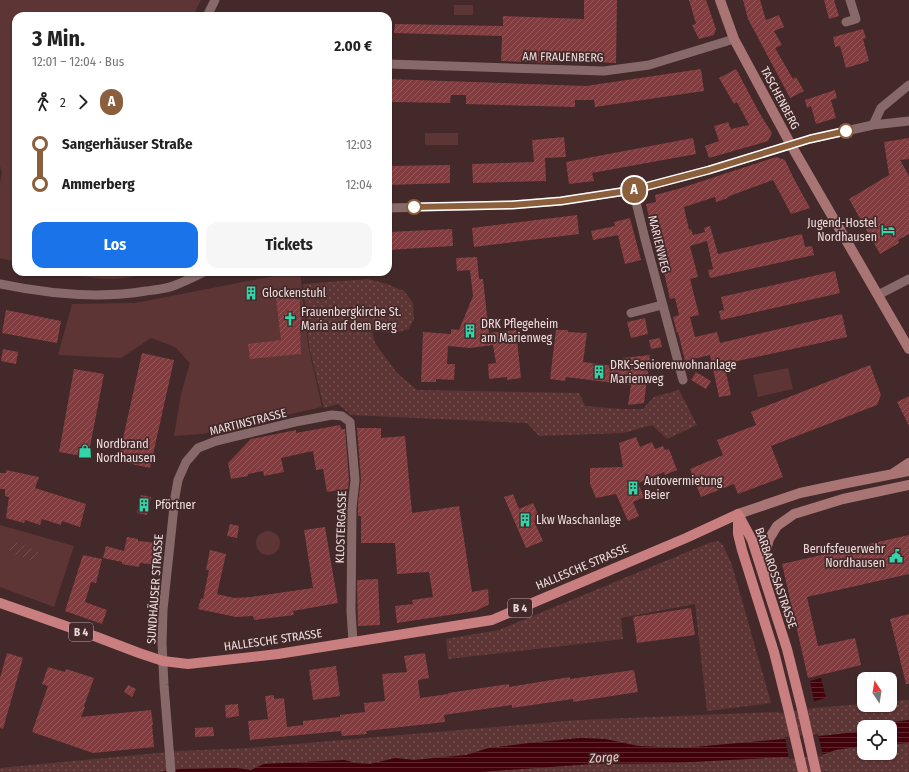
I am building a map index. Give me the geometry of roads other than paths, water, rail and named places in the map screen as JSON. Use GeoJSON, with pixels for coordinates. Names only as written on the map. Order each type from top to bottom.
{"type":"FeatureCollection","features":[{"type":"Feature","properties":{"kind":"main road","name":"TASCHENBERG"},"geometry":{"type":"LineString","coordinates":[[720,0],[734,39],[791,145],[909,349]]}},
{"type":"Feature","properties":{"kind":"main road"},"geometry":{"type":"LineString","coordinates":[[892,474],[909,463]]}},
{"type":"Feature","properties":{"kind":"main road","name":"HALLESCHE STRASSE"},"geometry":{"type":"LineString","coordinates":[[163,661],[188,664],[278,654],[492,620],[686,538],[738,514],[800,492],[909,472]]}},
{"type":"Feature","properties":{"kind":"main road"},"geometry":{"type":"LineString","coordinates":[[765,577],[766,550],[769,539],[777,526],[794,514],[843,499],[909,485]]}},
{"type":"Feature","properties":{"kind":"main road","name":"BARBAROSSASTRASSE"},"geometry":{"type":"LineString","coordinates":[[738,514],[752,540],[787,649],[816,772]]}},
{"type":"Feature","properties":{"kind":"main road","name":"BARBAROSSASTRASSE"},"geometry":{"type":"LineString","coordinates":[[738,514],[738,534],[774,652],[802,772]]}},
{"type":"Feature","properties":{"kind":"main road","name":"B 4"},"geometry":{"type":"LineString","coordinates":[[0,603],[163,661]]}},
{"type":"Feature","properties":{"kind":"street"},"geometry":{"type":"LineString","coordinates":[[209,12],[215,0]]}},
{"type":"Feature","properties":{"kind":"street"},"geometry":{"type":"LineString","coordinates":[[846,22],[856,19],[850,0]]}},
{"type":"Feature","properties":{"kind":"street","name":"AM FRAUENBERG"},"geometry":{"type":"LineString","coordinates":[[392,64],[604,71],[649,65],[734,39]]}},
{"type":"Feature","properties":{"kind":"street"},"geometry":{"type":"LineString","coordinates":[[873,125],[881,108],[909,86]]}},
{"type":"Feature","properties":{"kind":"street"},"geometry":{"type":"LineString","coordinates":[[392,208],[512,205],[561,201],[633,190],[709,170],[810,139],[873,125],[909,121]]}},
{"type":"Feature","properties":{"kind":"street","name":"MARIENWEG"},"geometry":{"type":"LineString","coordinates":[[633,190],[662,305],[683,380]]}},
{"type":"Feature","properties":{"kind":"street"},"geometry":{"type":"LineString","coordinates":[[0,284],[18,288],[66,294],[130,294],[174,286],[195,276]]}},
{"type":"Feature","properties":{"kind":"street"},"geometry":{"type":"LineString","coordinates":[[878,295],[909,279]]}},
{"type":"Feature","properties":{"kind":"street"},"geometry":{"type":"LineString","coordinates":[[631,313],[662,305]]}},
{"type":"Feature","properties":{"kind":"street","name":"MARTINSTRASSE"},"geometry":{"type":"LineString","coordinates":[[178,480],[186,462],[198,448],[295,422],[332,416],[342,416]]}},
{"type":"Feature","properties":{"kind":"street","name":"KLOSTERGASSE"},"geometry":{"type":"LineString","coordinates":[[342,416],[350,422],[355,480],[352,514],[351,611],[353,642]]}},
{"type":"Feature","properties":{"kind":"street","name":"SUNDHÄUSER STRASSE"},"geometry":{"type":"LineString","coordinates":[[171,772],[162,643],[164,602],[178,480]]}},
{"type":"Feature","properties":{"kind":"water"},"geometry":{"type":"Polygon","coordinates":[[[821,678],[826,698],[814,701],[810,681],[821,678]]]}},
{"type":"Feature","properties":{"kind":"water"},"geometry":{"type":"Polygon","coordinates":[[[909,720],[909,743],[897,744],[897,722],[909,720]]]}},
{"type":"Feature","properties":{"kind":"water","name":"Zorge"},"geometry":{"type":"Polygon","coordinates":[[[856,732],[857,747],[835,750],[825,754],[786,757],[671,763],[591,764],[479,772],[160,772],[180,769],[236,768],[251,770],[264,764],[344,760],[370,764],[395,758],[414,760],[466,755],[489,748],[580,738],[605,739],[638,746],[683,748],[856,732]]]}},
{"type":"Feature","properties":{"kind":"place","name":"Jugend-Hostel Nordhausen"},"geometry":{"type":"Point","coordinates":[888,230]}},
{"type":"Feature","properties":{"kind":"place","name":"Glockenstuhl"},"geometry":{"type":"Point","coordinates":[251,293]}},
{"type":"Feature","properties":{"kind":"place","name":"Frauenbergkirche St. Maria auf dem Berg"},"geometry":{"type":"Point","coordinates":[290,319]}},
{"type":"Feature","properties":{"kind":"place","name":"DRK Pflegeheim am Marienweg"},"geometry":{"type":"Point","coordinates":[470,331]}},
{"type":"Feature","properties":{"kind":"place","name":"DRK-Seniorenwohnanlage Marienweg"},"geometry":{"type":"Point","coordinates":[599,372]}},
{"type":"Feature","properties":{"kind":"place","name":"Nordbrand Nordhausen"},"geometry":{"type":"Point","coordinates":[85,451]}},
{"type":"Feature","properties":{"kind":"place","name":"Autovermietung Beier"},"geometry":{"type":"Point","coordinates":[633,488]}},
{"type":"Feature","properties":{"kind":"place","name":"Pförtner"},"geometry":{"type":"Point","coordinates":[144,505]}},
{"type":"Feature","properties":{"kind":"place","name":"Lkw Waschanlage"},"geometry":{"type":"Point","coordinates":[525,520]}},
{"type":"Feature","properties":{"kind":"place","name":"Berufsfeuerwehr Nordhausen"},"geometry":{"type":"Point","coordinates":[896,556]}}]}
